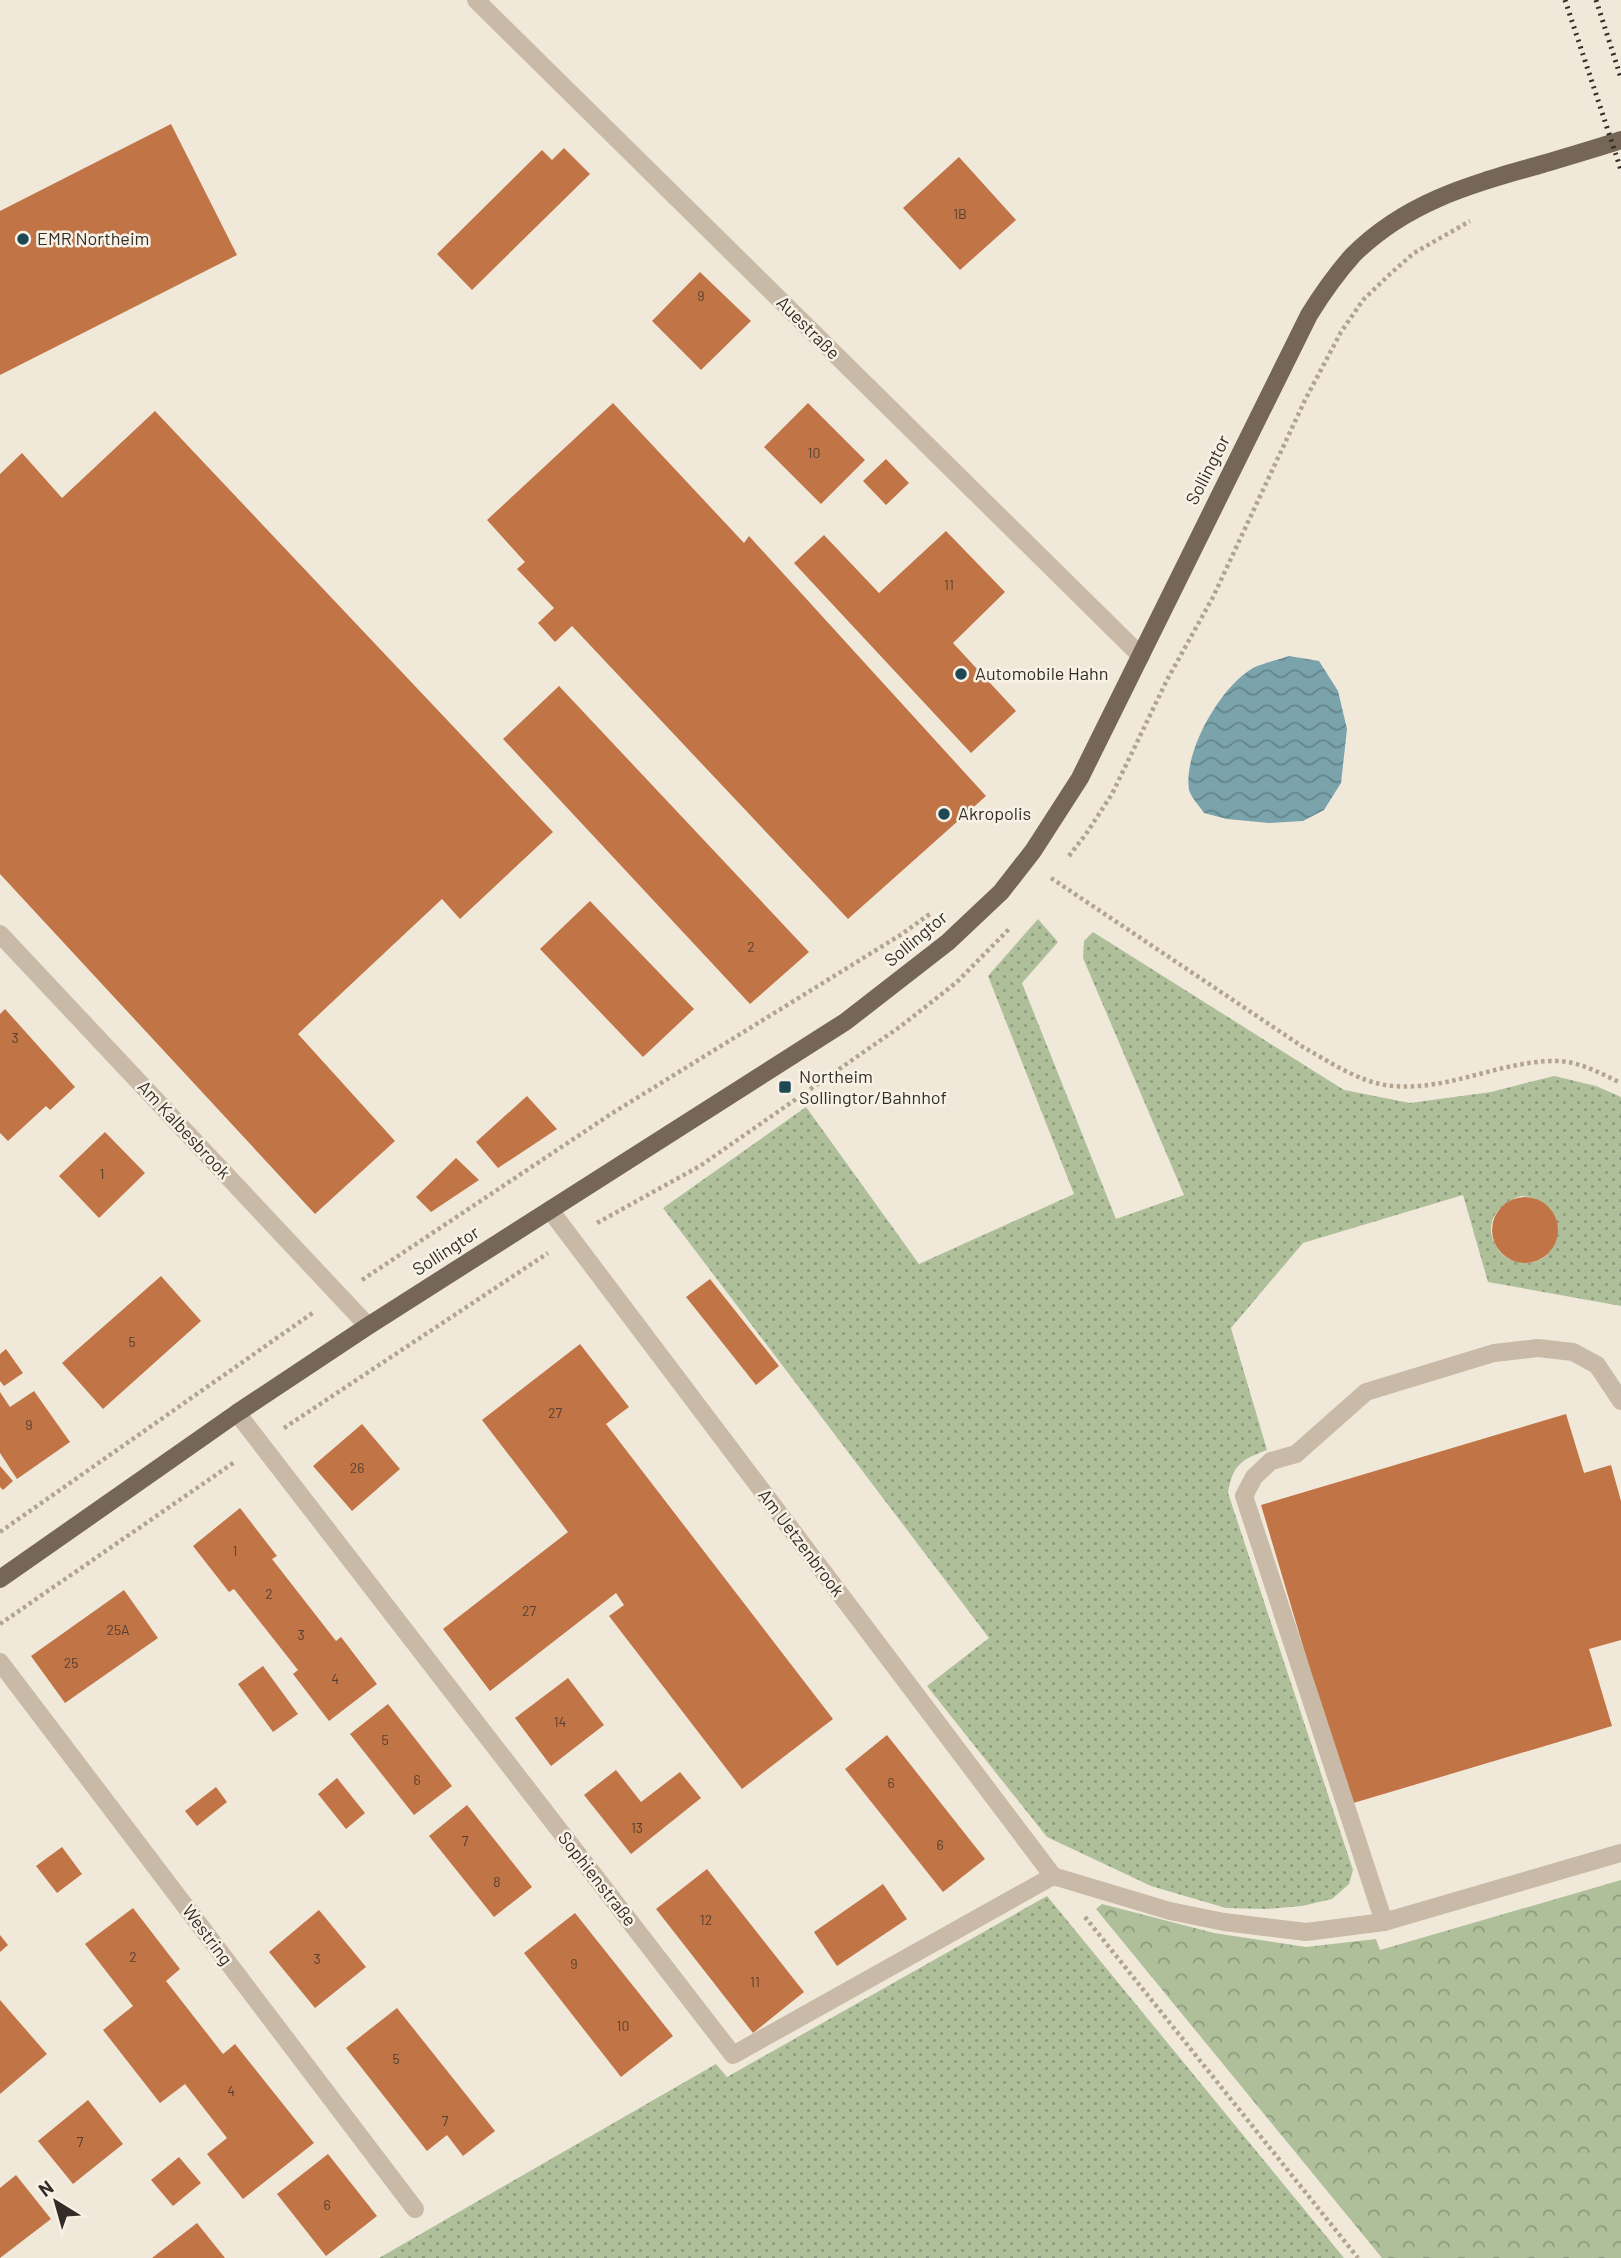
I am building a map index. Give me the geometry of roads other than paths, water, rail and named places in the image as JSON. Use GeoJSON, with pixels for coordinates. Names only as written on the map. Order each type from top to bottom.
{"type":"FeatureCollection","features":[{"type":"Feature","properties":{"kind":"main road","name":"Sollingtor"},"geometry":{"type":"LineString","coordinates":[[0,1580],[237,1413],[845,1022],[948,942],[1001,892],[1033,851],[1080,778],[1308,315],[1328,284],[1354,255],[1381,231],[1444,195],[1479,181],[1621,141]]}},
{"type":"Feature","properties":{"kind":"street","name":"Auestraße"},"geometry":{"type":"LineString","coordinates":[[476,0],[1141,656]]}},
{"type":"Feature","properties":{"kind":"street","name":"Am Kalbesbrook"},"geometry":{"type":"LineString","coordinates":[[0,934],[369,1326]]}},
{"type":"Feature","properties":{"kind":"street","name":"Am Uetzenbrook"},"geometry":{"type":"LineString","coordinates":[[550,1210],[1053,1876]]}},
{"type":"Feature","properties":{"kind":"street"},"geometry":{"type":"LineString","coordinates":[[1384,1922],[1244,1496],[1254,1477],[1271,1461],[1296,1454],[1366,1392],[1494,1353],[1538,1348],[1573,1352],[1597,1365],[1621,1401]]}},
{"type":"Feature","properties":{"kind":"street","name":"Sophienstraße"},"geometry":{"type":"LineString","coordinates":[[237,1413],[733,2055],[1053,1876]]}},
{"type":"Feature","properties":{"kind":"street","name":"Westring"},"geometry":{"type":"LineString","coordinates":[[0,1662],[415,2209]]}},
{"type":"Feature","properties":{"kind":"street"},"geometry":{"type":"LineString","coordinates":[[1053,1876],[1170,1911],[1224,1923],[1306,1932],[1384,1922],[1621,1853]]}},
{"type":"Feature","properties":{"kind":"water"},"geometry":{"type":"Polygon","coordinates":[[[1289,656],[1319,661],[1338,691],[1347,729],[1341,783],[1324,810],[1303,821],[1269,823],[1227,819],[1204,813],[1190,793],[1189,775],[1192,758],[1206,722],[1228,690],[1241,677],[1257,666],[1289,656]]]}},
{"type":"Feature","properties":{"kind":"railway"},"geometry":{"type":"LineString","coordinates":[[1565,0],[1621,170]]}},
{"type":"Feature","properties":{"kind":"railway"},"geometry":{"type":"LineString","coordinates":[[1596,0],[1621,78]]}},
{"type":"Feature","properties":{"kind":"place","name":"EMR Northeim"},"geometry":{"type":"Point","coordinates":[23,239]}},
{"type":"Feature","properties":{"kind":"place","name":"Automobile Hahn"},"geometry":{"type":"Point","coordinates":[961,674]}},
{"type":"Feature","properties":{"kind":"place","name":"Akropolis"},"geometry":{"type":"Point","coordinates":[944,814]}},
{"type":"Feature","properties":{"kind":"place","name":"Northeim Sollingtor/Bahnhof"},"geometry":{"type":"Point","coordinates":[785,1087]}}]}
